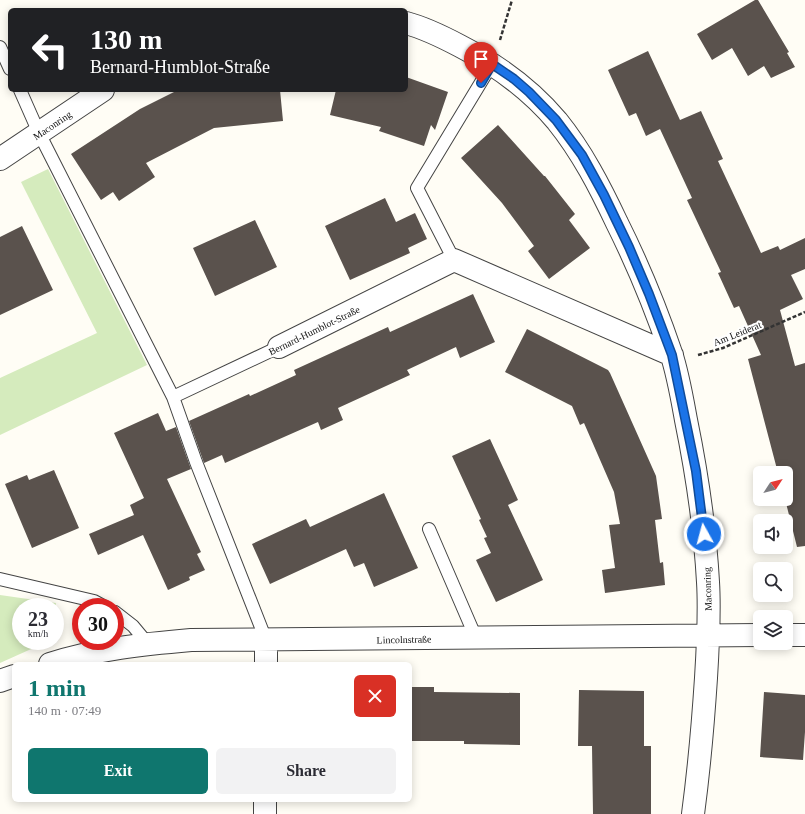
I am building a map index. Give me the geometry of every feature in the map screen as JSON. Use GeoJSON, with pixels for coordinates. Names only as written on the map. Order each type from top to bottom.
{"type":"FeatureCollection","features":[{"type":"Feature","properties":{"kind":"street","name":"Maconring"},"geometry":{"type":"LineString","coordinates":[[408,24],[443,38],[492,64],[514,79],[529,92],[556,120],[582,155],[604,195],[629,247],[649,294],[672,355],[696,471],[704,534],[708,583],[709,635],[702,740],[693,814]]}},
{"type":"Feature","properties":{"kind":"street","name":"Maconring"},"geometry":{"type":"LineString","coordinates":[[0,159],[100,92]]}},
{"type":"Feature","properties":{"kind":"street","name":"Bernard-Humblot-Straße"},"geometry":{"type":"LineString","coordinates":[[279,347],[454,260]]}},
{"type":"Feature","properties":{"kind":"street"},"geometry":{"type":"LineString","coordinates":[[454,260],[672,355]]}},
{"type":"Feature","properties":{"kind":"street","name":"Lincolnstraße"},"geometry":{"type":"LineString","coordinates":[[58,662],[97,652],[148,644],[191,640],[753,635]]}},
{"type":"Feature","properties":{"kind":"street"},"geometry":{"type":"LineString","coordinates":[[793,635],[805,635]]}},
{"type":"Feature","properties":{"kind":"street"},"geometry":{"type":"LineString","coordinates":[[266,640],[266,662]]}},
{"type":"Feature","properties":{"kind":"street"},"geometry":{"type":"LineString","coordinates":[[0,681],[12,677]]}},
{"type":"Feature","properties":{"kind":"street"},"geometry":{"type":"LineString","coordinates":[[265,802],[265,814]]}},
{"type":"Feature","properties":{"kind":"lane"},"geometry":{"type":"LineString","coordinates":[[0,47],[8,65]]}},
{"type":"Feature","properties":{"kind":"lane"},"geometry":{"type":"LineString","coordinates":[[454,260],[418,188],[492,64]]}},
{"type":"Feature","properties":{"kind":"lane"},"geometry":{"type":"LineString","coordinates":[[21,92],[39,133],[172,397],[266,640]]}},
{"type":"Feature","properties":{"kind":"lane","name":"Bernard-Humblot-Straße"},"geometry":{"type":"LineString","coordinates":[[172,397],[279,347]]}},
{"type":"Feature","properties":{"kind":"lane"},"geometry":{"type":"LineString","coordinates":[[429,529],[476,638]]}},
{"type":"Feature","properties":{"kind":"lane"},"geometry":{"type":"LineString","coordinates":[[0,579],[81,598]]}},
{"type":"Feature","properties":{"kind":"lane"},"geometry":{"type":"LineString","coordinates":[[124,619],[133,626],[148,644]]}},
{"type":"Feature","properties":{"kind":"path"},"geometry":{"type":"LineString","coordinates":[[492,64],[512,0]]}},
{"type":"Feature","properties":{"kind":"path","name":"Am Leiderat"},"geometry":{"type":"LineString","coordinates":[[672,355],[690,358],[722,348],[805,312]]}},
{"type":"Feature","properties":{"kind":"green space"},"geometry":{"type":"Polygon","coordinates":[[[48,169],[147,365],[0,435],[0,378],[97,333],[21,182],[48,169]]]}},
{"type":"Feature","properties":{"kind":"green space"},"geometry":{"type":"Polygon","coordinates":[[[0,595],[21,598],[12,598],[12,650],[29,650],[0,663],[0,595]]]}},
{"type":"Feature","properties":{"kind":"building"},"geometry":{"type":"Polygon","coordinates":[[[755,0],[758,0],[789,52],[787,53],[795,67],[771,78],[764,66],[748,76],[732,48],[712,60],[697,34],[755,0]]]}},
{"type":"Feature","properties":{"kind":"building"},"geometry":{"type":"Polygon","coordinates":[[[648,51],[680,120],[701,111],[723,159],[718,161],[761,253],[778,246],[780,250],[805,238],[805,269],[791,275],[803,299],[780,310],[795,366],[805,363],[805,546],[797,547],[793,531],[793,514],[789,514],[787,506],[793,506],[793,466],[776,466],[748,359],[761,355],[739,306],[734,308],[718,273],[721,272],[687,200],[692,198],[660,129],[646,136],[636,113],[629,116],[608,70],[648,51]]]}},
{"type":"Feature","properties":{"kind":"building"},"geometry":{"type":"Polygon","coordinates":[[[408,78],[448,92],[435,130],[431,125],[424,146],[379,131],[381,127],[330,115],[336,92],[408,92],[408,78]]]}},
{"type":"Feature","properties":{"kind":"building"},"geometry":{"type":"Polygon","coordinates":[[[174,92],[280,92],[283,121],[214,128],[146,163],[155,177],[119,201],[113,192],[101,200],[71,154],[140,109],[174,92]]]}},
{"type":"Feature","properties":{"kind":"building"},"geometry":{"type":"Polygon","coordinates":[[[498,125],[545,176],[575,214],[569,220],[590,248],[549,279],[528,251],[534,246],[502,203],[461,158],[498,125]]]}},
{"type":"Feature","properties":{"kind":"building"},"geometry":{"type":"Polygon","coordinates":[[[385,198],[396,222],[415,213],[427,239],[408,248],[410,253],[350,280],[325,226],[385,198]]]}},
{"type":"Feature","properties":{"kind":"building"},"geometry":{"type":"Polygon","coordinates":[[[255,220],[277,267],[215,296],[193,248],[255,220]]]}},
{"type":"Feature","properties":{"kind":"building"},"geometry":{"type":"Polygon","coordinates":[[[22,226],[53,290],[0,315],[0,237],[22,226]]]}},
{"type":"Feature","properties":{"kind":"building"},"geometry":{"type":"Polygon","coordinates":[[[473,294],[495,342],[460,358],[456,347],[407,370],[410,375],[338,408],[343,420],[321,430],[318,422],[225,463],[222,455],[204,463],[189,421],[296,375],[294,370],[388,327],[390,332],[473,294]]]}},
{"type":"Feature","properties":{"kind":"building"},"geometry":{"type":"Polygon","coordinates":[[[527,329],[608,370],[610,373],[656,476],[662,519],[655,520],[660,563],[663,562],[665,585],[605,593],[602,570],[615,568],[609,525],[620,524],[614,492],[584,423],[580,425],[572,406],[505,372],[527,329]]]}},
{"type":"Feature","properties":{"kind":"building"},"geometry":{"type":"Polygon","coordinates":[[[158,413],[166,431],[176,427],[191,469],[167,479],[201,552],[197,554],[205,570],[189,577],[190,580],[168,590],[143,535],[98,555],[89,534],[134,515],[130,505],[144,498],[114,433],[158,413]]]}},
{"type":"Feature","properties":{"kind":"building"},"geometry":{"type":"Polygon","coordinates":[[[490,439],[518,500],[508,505],[543,580],[496,602],[476,560],[491,553],[484,538],[487,537],[479,520],[481,519],[452,456],[490,439]]]}},
{"type":"Feature","properties":{"kind":"building"},"geometry":{"type":"Polygon","coordinates":[[[54,470],[79,528],[32,548],[5,484],[27,475],[29,480],[54,470]]]}},
{"type":"Feature","properties":{"kind":"building"},"geometry":{"type":"Polygon","coordinates":[[[384,493],[418,568],[374,587],[364,563],[354,567],[346,549],[270,584],[252,544],[306,519],[310,527],[384,493]]]}},
{"type":"Feature","properties":{"kind":"building"},"geometry":{"type":"Polygon","coordinates":[[[412,687],[434,687],[434,692],[520,693],[520,745],[464,744],[464,741],[412,741],[412,687]]]}},
{"type":"Feature","properties":{"kind":"building"},"geometry":{"type":"Polygon","coordinates":[[[579,690],[644,691],[644,746],[651,746],[651,814],[593,814],[592,746],[578,746],[579,690]]]}},
{"type":"Feature","properties":{"kind":"building"},"geometry":{"type":"Polygon","coordinates":[[[764,692],[805,695],[803,760],[760,757],[764,692]]]}},
{"type":"Feature","properties":{"kind":"route"},"geometry":{"type":"LineString","coordinates":[[481,83],[492,64],[514,79],[529,92],[556,120],[582,155],[604,195],[629,247],[649,294],[672,355],[696,471],[704,534]]}}]}
